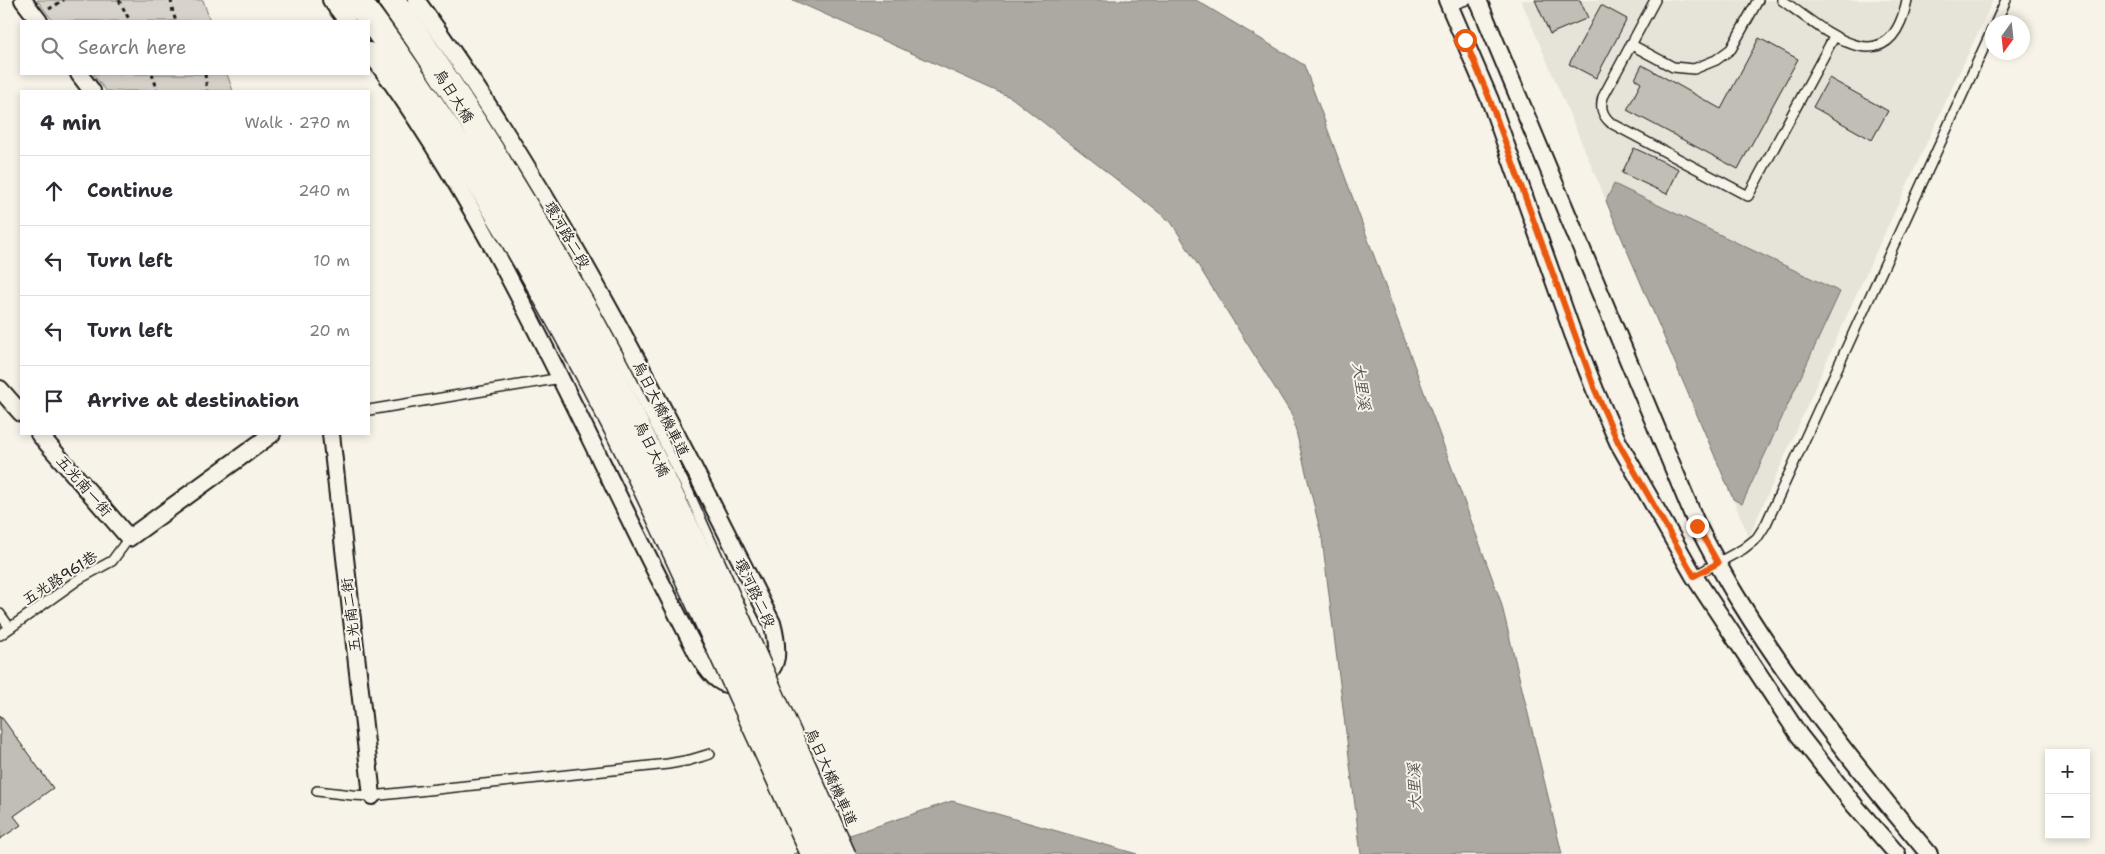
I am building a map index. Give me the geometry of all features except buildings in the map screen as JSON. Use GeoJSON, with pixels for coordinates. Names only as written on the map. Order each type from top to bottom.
{"type":"FeatureCollection","features":[{"type":"Feature","properties":{"kind":"street"},"geometry":{"type":"LineString","coordinates":[[23,0],[44,15]]}},
{"type":"Feature","properties":{"kind":"street"},"geometry":{"type":"LineString","coordinates":[[331,0],[346,20]]}},
{"type":"Feature","properties":{"kind":"street","name":"烏日大橋"},"geometry":{"type":"LineString","coordinates":[[360,0],[414,74],[481,176],[550,294],[616,418],[668,503],[838,854]]}},
{"type":"Feature","properties":{"kind":"street","name":"烏日大橋"},"geometry":{"type":"LineString","coordinates":[[388,0],[432,62],[497,166],[566,285],[633,410],[668,503],[818,854]]}},
{"type":"Feature","properties":{"kind":"street","name":"環河路二段"},"geometry":{"type":"LineString","coordinates":[[370,52],[396,87],[460,190],[527,309],[696,653],[708,671],[718,681],[736,687],[755,684],[768,672],[776,659],[776,641],[772,623],[699,478],[587,269],[518,152],[451,48],[416,0]]}},
{"type":"Feature","properties":{"kind":"street"},"geometry":{"type":"LineString","coordinates":[[1478,0],[1697,526],[1740,602],[1820,719],[1929,854]]}},
{"type":"Feature","properties":{"kind":"street"},"geometry":{"type":"LineString","coordinates":[[1448,3],[1490,100],[1595,390],[1618,442],[1694,576],[1800,735],[1855,806],[1896,854]]}},
{"type":"Feature","properties":{"kind":"street"},"geometry":{"type":"LineString","coordinates":[[80,75],[91,90]]}},
{"type":"Feature","properties":{"kind":"street"},"geometry":{"type":"LineString","coordinates":[[0,389],[20,412]]}},
{"type":"Feature","properties":{"kind":"street","name":"五光南一街"},"geometry":{"type":"LineString","coordinates":[[40,435],[129,538]]}},
{"type":"Feature","properties":{"kind":"street"},"geometry":{"type":"LineString","coordinates":[[129,538],[271,435]]}},
{"type":"Feature","properties":{"kind":"street","name":"五光南二街"},"geometry":{"type":"LineString","coordinates":[[331,435],[372,796]]}},
{"type":"Feature","properties":{"kind":"lane"},"geometry":{"type":"LineString","coordinates":[[344,0],[361,20]]}},
{"type":"Feature","properties":{"kind":"lane","name":"烏日大橋機車道"},"geometry":{"type":"LineString","coordinates":[[402,0],[508,159],[577,279],[668,503],[805,854]]}},
{"type":"Feature","properties":{"kind":"lane"},"geometry":{"type":"LineString","coordinates":[[1448,3],[1466,0]]}},
{"type":"Feature","properties":{"kind":"lane"},"geometry":{"type":"LineString","coordinates":[[1655,0],[1603,96],[1601,111],[1604,118],[1610,123],[1748,196],[1834,37]]}},
{"type":"Feature","properties":{"kind":"lane"},"geometry":{"type":"LineString","coordinates":[[1630,44],[1672,67],[1694,69],[1716,60],[1731,49],[1758,0]]}},
{"type":"Feature","properties":{"kind":"lane"},"geometry":{"type":"LineString","coordinates":[[1782,0],[1834,37],[1850,44],[1867,47],[1881,45],[1892,38],[1899,28],[1908,0]]}},
{"type":"Feature","properties":{"kind":"lane"},"geometry":{"type":"LineString","coordinates":[[1999,15],[2006,0]]}},
{"type":"Feature","properties":{"kind":"lane","name":"烏日大橋機車道"},"geometry":{"type":"LineString","coordinates":[[370,32],[404,80],[470,182],[605,424],[668,503],[851,854]]}},
{"type":"Feature","properties":{"kind":"lane"},"geometry":{"type":"LineString","coordinates":[[1694,576],[1743,549],[1756,538],[1766,524],[1985,45]]}},
{"type":"Feature","properties":{"kind":"lane"},"geometry":{"type":"LineString","coordinates":[[370,410],[561,378]]}},
{"type":"Feature","properties":{"kind":"lane","name":"五光路961巷"},"geometry":{"type":"LineString","coordinates":[[0,635],[79,580],[112,561],[129,538]]}},
{"type":"Feature","properties":{"kind":"lane"},"geometry":{"type":"LineString","coordinates":[[0,614],[10,628]]}},
{"type":"Feature","properties":{"kind":"lane"},"geometry":{"type":"LineString","coordinates":[[317,790],[372,796],[668,764],[710,754]]}},
{"type":"Feature","properties":{"kind":"path"},"geometry":{"type":"LineString","coordinates":[[44,15],[64,0]]}},
{"type":"Feature","properties":{"kind":"path"},"geometry":{"type":"LineString","coordinates":[[119,0],[129,20]]}},
{"type":"Feature","properties":{"kind":"path"},"geometry":{"type":"LineString","coordinates":[[171,0],[176,20]]}},
{"type":"Feature","properties":{"kind":"path"},"geometry":{"type":"LineString","coordinates":[[152,75],[158,90]]}},
{"type":"Feature","properties":{"kind":"path"},"geometry":{"type":"LineString","coordinates":[[205,75],[207,90]]}},
{"type":"Feature","properties":{"kind":"shaded area"},"geometry":{"type":"Polygon","coordinates":[[[37,0],[203,0],[210,20],[52,20],[37,0]]]}},
{"type":"Feature","properties":{"kind":"shaded area"},"geometry":{"type":"Polygon","coordinates":[[[1521,0],[1993,0],[1855,297],[1749,537],[1521,0]]]}},
{"type":"Feature","properties":{"kind":"shaded area"},"geometry":{"type":"Polygon","coordinates":[[[94,75],[227,75],[233,90],[105,90],[94,75]]]}},
{"type":"Feature","properties":{"kind":"water","name":"大里溪"},"geometry":{"type":"Polygon","coordinates":[[[793,0],[1196,0],[1304,65],[1501,602],[1562,854],[1361,854],[1322,538],[1292,415],[1171,222],[1012,98],[793,0]]]}},
{"type":"Feature","properties":{"kind":"water"},"geometry":{"type":"Polygon","coordinates":[[[1614,184],[1840,292],[1742,504],[1733,499],[1606,201],[1614,184]]]}},
{"type":"Feature","properties":{"kind":"water"},"geometry":{"type":"Polygon","coordinates":[[[952,801],[1137,854],[793,854],[952,801]]]}},
{"type":"Feature","properties":{"kind":"route"},"geometry":{"type":"LineString","coordinates":[[1465,40],[1490,100],[1595,390],[1618,442],[1694,576],[1718,563],[1697,526]]}}]}
